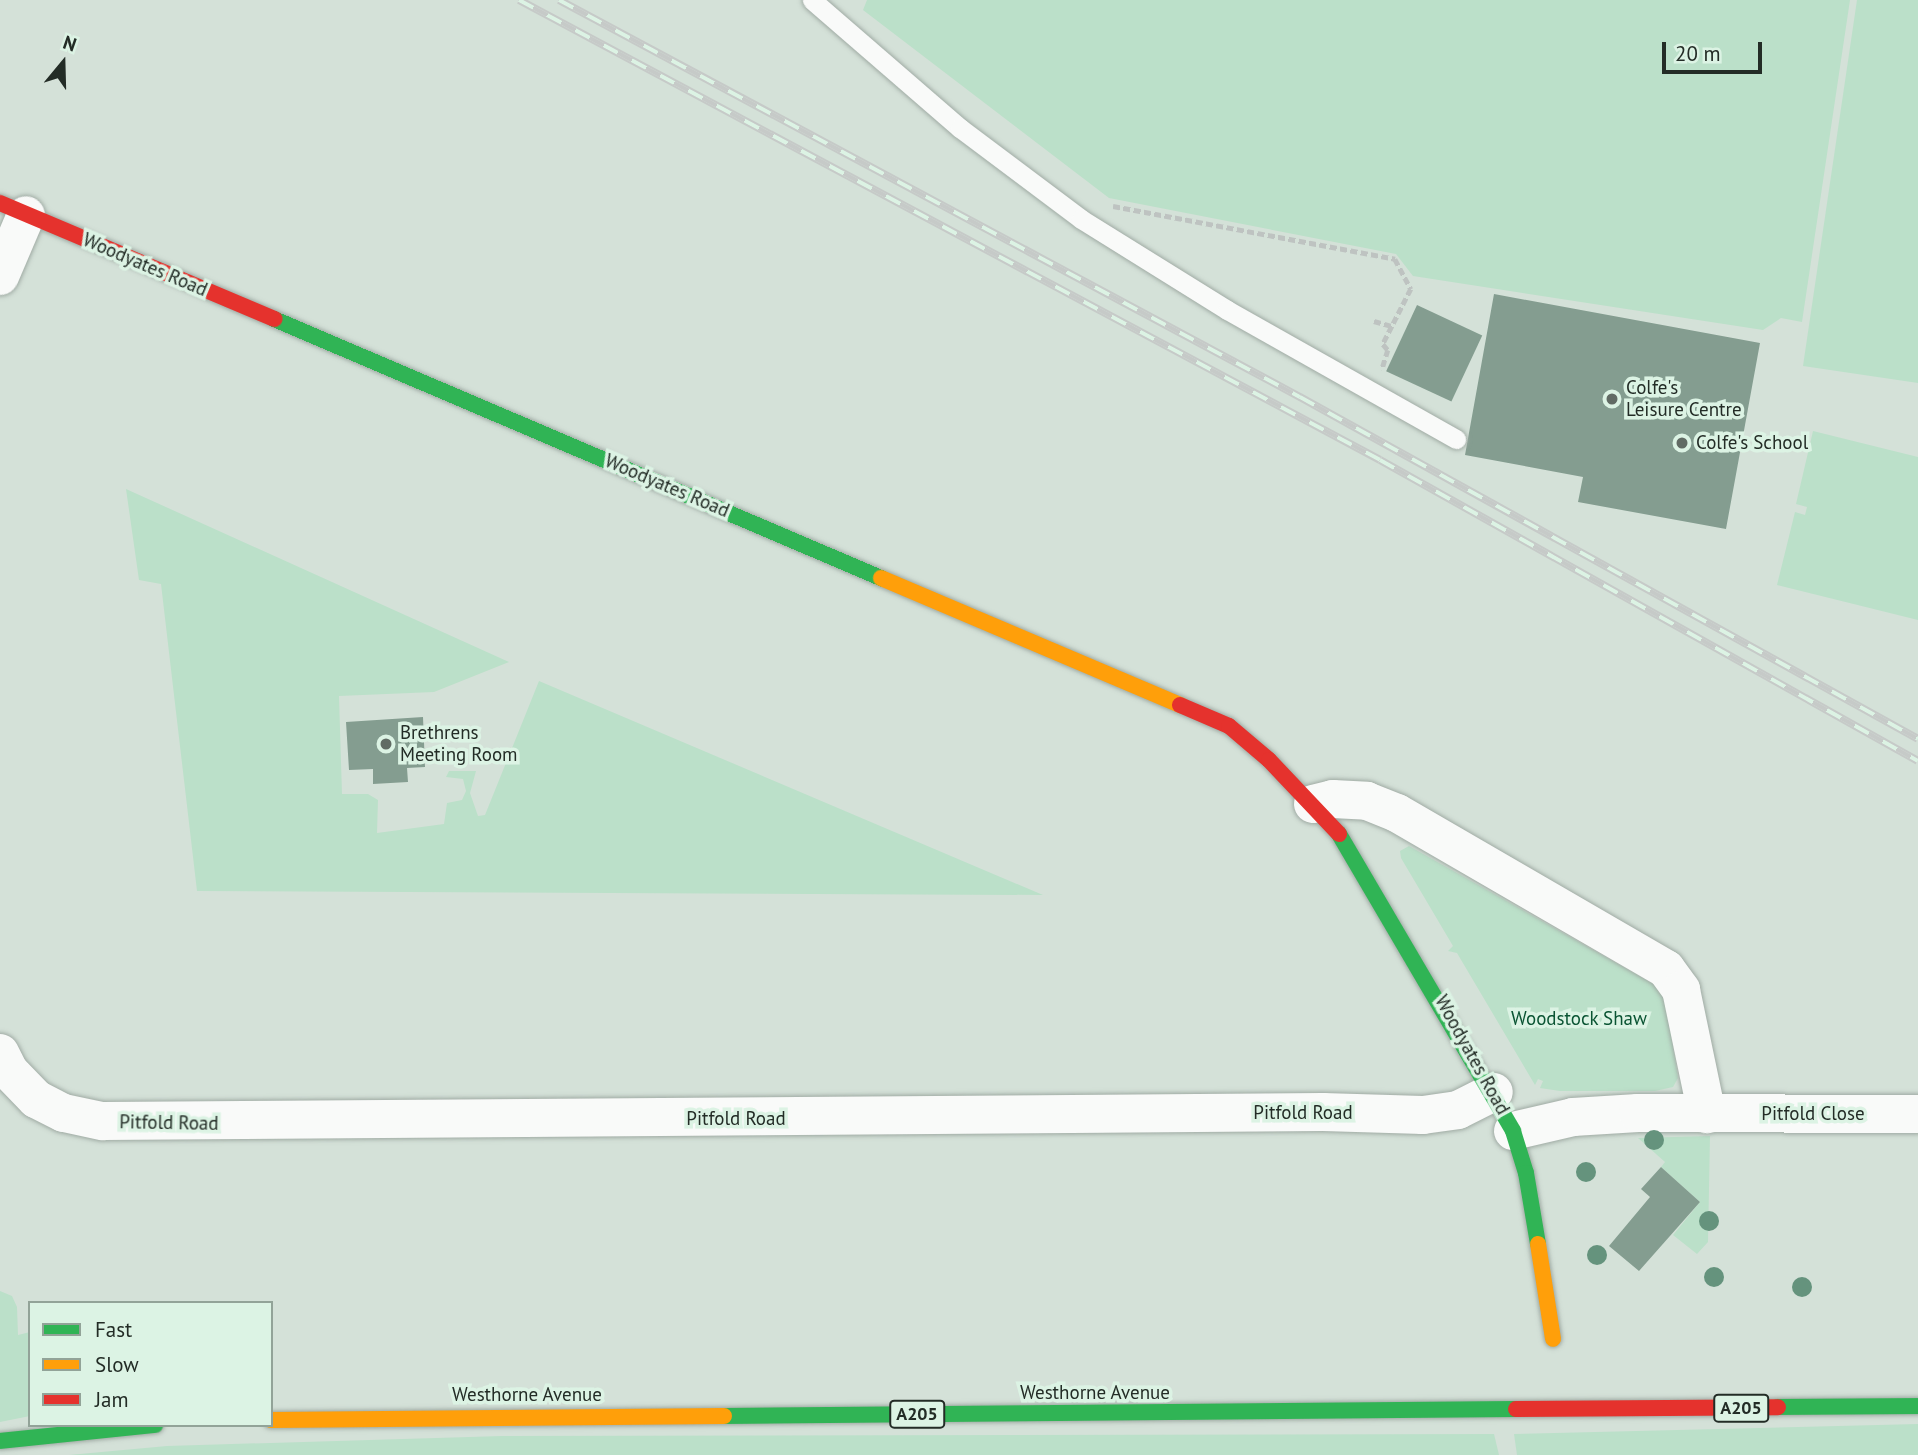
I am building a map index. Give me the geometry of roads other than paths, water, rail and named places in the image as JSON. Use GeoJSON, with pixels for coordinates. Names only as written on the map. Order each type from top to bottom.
{"type":"FeatureCollection","features":[{"type":"Feature","properties":{"kind":"main road","name":"Woodyates Road"},"geometry":{"type":"LineString","coordinates":[[13,209],[1169,698],[1229,726],[1312,804],[1381,895],[1494,1092],[1514,1131],[1535,1219],[1553,1339]]}},
{"type":"Feature","properties":{"kind":"main road","name":"Westhorne Avenue"},"geometry":{"type":"LineString","coordinates":[[273,1420],[1918,1406]]}},
{"type":"Feature","properties":{"kind":"main road"},"geometry":{"type":"LineString","coordinates":[[0,1441],[136,1427]]}},
{"type":"Feature","properties":{"kind":"street"},"geometry":{"type":"LineString","coordinates":[[0,276],[13,209]]}},
{"type":"Feature","properties":{"kind":"street"},"geometry":{"type":"LineString","coordinates":[[1312,804],[1333,799],[1367,800],[1397,813],[1666,969],[1681,990],[1707,1114],[1573,1117],[1514,1131]]}},
{"type":"Feature","properties":{"kind":"street","name":"Pitfold Road"},"geometry":{"type":"LineString","coordinates":[[0,1053],[9,1071],[36,1099],[85,1119],[116,1122],[1323,1112],[1423,1115],[1458,1110],[1494,1092]]}},
{"type":"Feature","properties":{"kind":"street","name":"Pitfold Close"},"geometry":{"type":"LineString","coordinates":[[1707,1114],[1918,1114]]}},
{"type":"Feature","properties":{"kind":"lane"},"geometry":{"type":"LineString","coordinates":[[812,0],[960,128],[1081,219],[1227,310],[1457,439]]}},
{"type":"Feature","properties":{"kind":"railway"},"geometry":{"type":"LineString","coordinates":[[519,0],[1380,460],[1918,761]]}},
{"type":"Feature","properties":{"kind":"railway"},"geometry":{"type":"LineString","coordinates":[[559,0],[1300,397],[1918,739]]}},
{"type":"Feature","properties":{"kind":"place","name":"Colfe's Leisure Centre"},"geometry":{"type":"Point","coordinates":[1612,399]}},
{"type":"Feature","properties":{"kind":"place","name":"Colfe's School"},"geometry":{"type":"Point","coordinates":[1682,443]}},
{"type":"Feature","properties":{"kind":"place","name":"Brethrens Meeting Room"},"geometry":{"type":"Point","coordinates":[386,744]}},
{"type":"Feature","properties":{"kind":"park label","name":"Woodstock Shaw"},"geometry":{"type":"Point","coordinates":[1579,1019]}}]}
